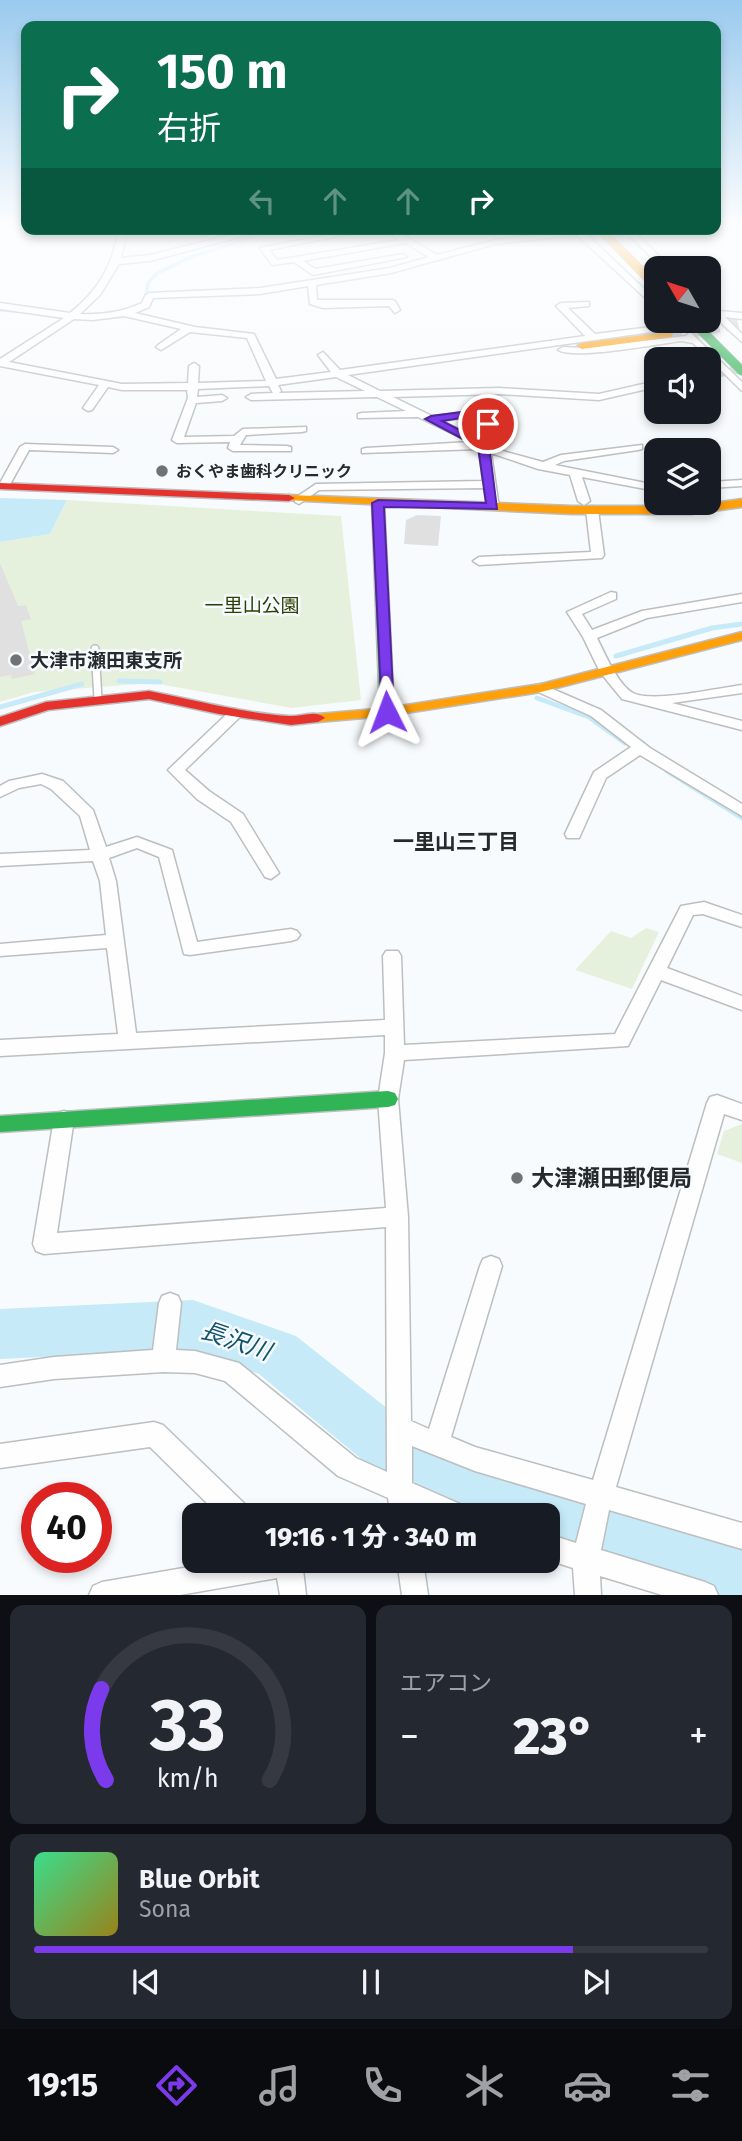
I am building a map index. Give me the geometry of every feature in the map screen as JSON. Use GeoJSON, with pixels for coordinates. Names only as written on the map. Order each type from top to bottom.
{"type":"FeatureCollection","features":[{"type":"Feature","properties":{"kind":"main road"},"geometry":{"type":"LineString","coordinates":[[721,327],[742,353]]}},
{"type":"Feature","properties":{"kind":"main road"},"geometry":{"type":"LineString","coordinates":[[587,342],[644,331]]}},
{"type":"Feature","properties":{"kind":"main road"},"geometry":{"type":"LineString","coordinates":[[686,333],[698,347]]}},
{"type":"Feature","properties":{"kind":"main road"},"geometry":{"type":"LineString","coordinates":[[2,486],[378,503],[644,509]]}},
{"type":"Feature","properties":{"kind":"main road"},"geometry":{"type":"LineString","coordinates":[[378,503],[387,712]]}},
{"type":"Feature","properties":{"kind":"main road"},"geometry":{"type":"LineString","coordinates":[[721,506],[742,503]]}},
{"type":"Feature","properties":{"kind":"main road"},"geometry":{"type":"LineString","coordinates":[[0,722],[46,706],[149,695],[291,721],[387,712],[541,688],[742,635]]}},
{"type":"Feature","properties":{"kind":"main road"},"geometry":{"type":"LineString","coordinates":[[0,1124],[388,1098]]}},
{"type":"Feature","properties":{"kind":"street"},"geometry":{"type":"LineString","coordinates":[[0,363],[75,316],[87,300]]}},
{"type":"Feature","properties":{"kind":"street"},"geometry":{"type":"LineString","coordinates":[[131,315],[146,305],[148,300]]}},
{"type":"Feature","properties":{"kind":"street"},"geometry":{"type":"LineString","coordinates":[[216,306],[217,300]]}},
{"type":"Feature","properties":{"kind":"street"},"geometry":{"type":"LineString","coordinates":[[313,300],[323,305],[392,303],[395,310]]}},
{"type":"Feature","properties":{"kind":"street"},"geometry":{"type":"LineString","coordinates":[[586,304],[561,306],[587,342]]}},
{"type":"Feature","properties":{"kind":"street"},"geometry":{"type":"LineString","coordinates":[[0,306],[75,316],[131,315],[185,330]]}},
{"type":"Feature","properties":{"kind":"street"},"geometry":{"type":"LineString","coordinates":[[721,315],[742,316]]}},
{"type":"Feature","properties":{"kind":"street"},"geometry":{"type":"LineString","coordinates":[[149,321],[185,330],[251,336],[279,396]]}},
{"type":"Feature","properties":{"kind":"street"},"geometry":{"type":"LineString","coordinates":[[721,321],[739,333]]}},
{"type":"Feature","properties":{"kind":"street"},"geometry":{"type":"LineString","coordinates":[[161,346],[185,330]]}},
{"type":"Feature","properties":{"kind":"street"},"geometry":{"type":"LineString","coordinates":[[687,333],[700,347]]}},
{"type":"Feature","properties":{"kind":"street"},"geometry":{"type":"LineString","coordinates":[[547,345],[583,351],[681,338],[695,341]]}},
{"type":"Feature","properties":{"kind":"street"},"geometry":{"type":"LineString","coordinates":[[192,394],[547,345],[587,342]]}},
{"type":"Feature","properties":{"kind":"street"},"geometry":{"type":"LineString","coordinates":[[323,355],[338,374],[484,445],[542,467],[644,487]]}},
{"type":"Feature","properties":{"kind":"street"},"geometry":{"type":"LineString","coordinates":[[0,363],[105,384],[192,394],[279,396],[499,391],[598,397],[644,387]]}},
{"type":"Feature","properties":{"kind":"street"},"geometry":{"type":"LineString","coordinates":[[194,366],[192,394],[177,440],[237,439]]}},
{"type":"Feature","properties":{"kind":"street"},"geometry":{"type":"LineString","coordinates":[[125,387],[132,371]]}},
{"type":"Feature","properties":{"kind":"street"},"geometry":{"type":"LineString","coordinates":[[721,374],[742,388]]}},
{"type":"Feature","properties":{"kind":"street"},"geometry":{"type":"LineString","coordinates":[[88,408],[105,384]]}},
{"type":"Feature","properties":{"kind":"street"},"geometry":{"type":"LineString","coordinates":[[362,416],[425,417],[476,413],[501,435]]}},
{"type":"Feature","properties":{"kind":"street"},"geometry":{"type":"LineString","coordinates":[[286,449],[233,448],[243,432],[302,429]]}},
{"type":"Feature","properties":{"kind":"street"},"geometry":{"type":"LineString","coordinates":[[366,451],[484,445]]}},
{"type":"Feature","properties":{"kind":"street"},"geometry":{"type":"LineString","coordinates":[[484,445],[493,506]]}},
{"type":"Feature","properties":{"kind":"street"},"geometry":{"type":"LineString","coordinates":[[2,486],[25,447],[113,450]]}},
{"type":"Feature","properties":{"kind":"street"},"geometry":{"type":"LineString","coordinates":[[542,467],[561,458],[638,447]]}},
{"type":"Feature","properties":{"kind":"street"},"geometry":{"type":"LineString","coordinates":[[479,561],[598,555],[588,506],[575,473]]}},
{"type":"Feature","properties":{"kind":"street"},"geometry":{"type":"LineString","coordinates":[[721,484],[742,483]]}},
{"type":"Feature","properties":{"kind":"street"},"geometry":{"type":"LineString","coordinates":[[299,500],[316,487],[489,484]]}},
{"type":"Feature","properties":{"kind":"street"},"geometry":{"type":"LineString","coordinates":[[611,596],[574,612],[607,672],[627,696],[742,726]]}},
{"type":"Feature","properties":{"kind":"street"},"geometry":{"type":"LineString","coordinates":[[590,637],[605,627],[682,607],[742,598]]}},
{"type":"Feature","properties":{"kind":"street"},"geometry":{"type":"LineString","coordinates":[[541,688],[596,713],[641,747],[742,811]]}},
{"type":"Feature","properties":{"kind":"street"},"geometry":{"type":"LineString","coordinates":[[649,702],[742,689]]}},
{"type":"Feature","properties":{"kind":"street"},"geometry":{"type":"LineString","coordinates":[[236,713],[176,770],[203,795],[237,818],[271,873]]}},
{"type":"Feature","properties":{"kind":"street"},"geometry":{"type":"LineString","coordinates":[[573,834],[599,775],[641,747]]}},
{"type":"Feature","properties":{"kind":"street"},"geometry":{"type":"LineString","coordinates":[[0,792],[15,784],[42,779],[57,785],[86,814],[108,881],[128,1042]]}},
{"type":"Feature","properties":{"kind":"street"},"geometry":{"type":"LineString","coordinates":[[0,860],[100,855],[137,842],[166,854],[190,949],[291,935]]}},
{"type":"Feature","properties":{"kind":"street"},"geometry":{"type":"LineString","coordinates":[[395,1053],[621,1041],[687,911],[704,908],[742,921]]}},
{"type":"Feature","properties":{"kind":"street"},"geometry":{"type":"LineString","coordinates":[[0,950],[116,941]]}},
{"type":"Feature","properties":{"kind":"street"},"geometry":{"type":"LineString","coordinates":[[391,956],[395,1053],[388,1098],[397,1217],[402,1503]]}},
{"type":"Feature","properties":{"kind":"street"},"geometry":{"type":"LineString","coordinates":[[656,971],[742,1003]]}},
{"type":"Feature","properties":{"kind":"street"},"geometry":{"type":"LineString","coordinates":[[0,1048],[394,1027]]}},
{"type":"Feature","properties":{"kind":"street"},"geometry":{"type":"LineString","coordinates":[[588,1595],[586,1560],[600,1497],[717,1103],[742,1112]]}},
{"type":"Feature","properties":{"kind":"street"},"geometry":{"type":"LineString","coordinates":[[64,1119],[44,1244],[397,1217]]}},
{"type":"Feature","properties":{"kind":"street"},"geometry":{"type":"LineString","coordinates":[[437,1444],[491,1266]]}},
{"type":"Feature","properties":{"kind":"street"},"geometry":{"type":"LineString","coordinates":[[163,1360],[170,1304]]}},
{"type":"Feature","properties":{"kind":"street"},"geometry":{"type":"LineString","coordinates":[[0,1376],[54,1368],[163,1360],[195,1362],[231,1371],[347,1468],[402,1503]]}},
{"type":"Feature","properties":{"kind":"street"},"geometry":{"type":"LineString","coordinates":[[400,1429],[475,1459],[742,1536]]}},
{"type":"Feature","properties":{"kind":"street"},"geometry":{"type":"LineString","coordinates":[[0,1456],[154,1434],[226,1503]]}},
{"type":"Feature","properties":{"kind":"street"},"geometry":{"type":"LineString","coordinates":[[560,1551],[705,1595]]}},
{"type":"Feature","properties":{"kind":"street"},"geometry":{"type":"LineString","coordinates":[[102,1595],[226,1573]]}},
{"type":"Feature","properties":{"kind":"street"},"geometry":{"type":"LineString","coordinates":[[289,1573],[292,1595]]}},
{"type":"Feature","properties":{"kind":"street"},"geometry":{"type":"LineString","coordinates":[[412,1573],[415,1595]]}},
{"type":"Feature","properties":{"kind":"lane"},"geometry":{"type":"LineString","coordinates":[[95,649],[98,699]]}},
{"type":"Feature","properties":{"kind":"green space","name":"一里山公園"},"geometry":{"type":"Polygon","coordinates":[[[67,500],[341,516],[361,700],[292,708],[153,683],[34,692],[0,702],[0,542],[50,534],[67,500]]]}},
{"type":"Feature","properties":{"kind":"green space"},"geometry":{"type":"Polygon","coordinates":[[[646,928],[659,932],[632,989],[575,970],[611,931],[631,938],[646,928]]]}},
{"type":"Feature","properties":{"kind":"green space"},"geometry":{"type":"Polygon","coordinates":[[[742,1124],[742,1163],[717,1154],[724,1131],[742,1124]]]}},
{"type":"Feature","properties":{"kind":"water"},"geometry":{"type":"Polygon","coordinates":[[[0,498],[67,500],[50,534],[0,542],[0,498]]]}},
{"type":"Feature","properties":{"kind":"building"},"geometry":{"type":"Polygon","coordinates":[[[417,515],[441,516],[438,546],[404,544],[406,520],[417,515]]]}},
{"type":"Feature","properties":{"kind":"building"},"geometry":{"type":"Polygon","coordinates":[[[0,563],[18,606],[26,605],[31,619],[21,621],[35,674],[12,679],[11,675],[0,677],[0,563]]]}},
{"type":"Feature","properties":{"kind":"waterway"},"geometry":{"type":"LineString","coordinates":[[0,310],[16,311]]}},
{"type":"Feature","properties":{"kind":"waterway"},"geometry":{"type":"LineString","coordinates":[[104,318],[127,316]]}},
{"type":"Feature","properties":{"kind":"waterway"},"geometry":{"type":"LineString","coordinates":[[616,656],[712,628],[742,624]]}},
{"type":"Feature","properties":{"kind":"waterway"},"geometry":{"type":"LineString","coordinates":[[119,681],[160,682]]}},
{"type":"Feature","properties":{"kind":"waterway"},"geometry":{"type":"LineString","coordinates":[[0,707],[82,684]]}},
{"type":"Feature","properties":{"kind":"waterway"},"geometry":{"type":"LineString","coordinates":[[537,698],[589,717],[625,743]]}},
{"type":"Feature","properties":{"kind":"waterway"},"geometry":{"type":"LineString","coordinates":[[667,771],[742,818]]}},
{"type":"Feature","properties":{"kind":"waterway","name":"長沢川"},"geometry":{"type":"LineString","coordinates":[[0,1334],[193,1325],[277,1354],[397,1452]]}},
{"type":"Feature","properties":{"kind":"waterway","name":"長沢川"},"geometry":{"type":"LineString","coordinates":[[429,1465],[547,1514],[742,1572]]}},
{"type":"Feature","properties":{"kind":"tunnel"},"geometry":{"type":"LineString","coordinates":[[669,335],[742,322]]}},
{"type":"Feature","properties":{"kind":"tunnel"},"geometry":{"type":"LineString","coordinates":[[721,372],[742,369]]}},
{"type":"Feature","properties":{"kind":"traffic: fast"},"geometry":{"type":"LineString","coordinates":[[704,333],[742,371]]}},
{"type":"Feature","properties":{"kind":"traffic: fast"},"geometry":{"type":"LineString","coordinates":[[378,503],[387,712]]}},
{"type":"Feature","properties":{"kind":"traffic: fast"},"geometry":{"type":"LineString","coordinates":[[0,1124],[388,1099]]}},
{"type":"Feature","properties":{"kind":"traffic: slow"},"geometry":{"type":"LineString","coordinates":[[582,346],[669,335]]}},
{"type":"Feature","properties":{"kind":"traffic: slow"},"geometry":{"type":"LineString","coordinates":[[289,498],[572,510],[691,510],[742,503]]}},
{"type":"Feature","properties":{"kind":"traffic: slow"},"geometry":{"type":"LineString","coordinates":[[318,718],[387,712],[541,688],[742,636]]}},
{"type":"Feature","properties":{"kind":"traffic: jam"},"geometry":{"type":"LineString","coordinates":[[0,486],[289,498]]}},
{"type":"Feature","properties":{"kind":"traffic: jam"},"geometry":{"type":"LineString","coordinates":[[0,722],[46,706],[149,695],[219,710],[291,721],[318,718]]}},
{"type":"Feature","properties":{"kind":"place","name":"おくやま歯科クリニック"},"geometry":{"type":"Point","coordinates":[162,471]}},
{"type":"Feature","properties":{"kind":"place","name":"大津市瀬田東支所"},"geometry":{"type":"Point","coordinates":[16,660]}},
{"type":"Feature","properties":{"kind":"place","name":"大津瀬田郵便局"},"geometry":{"type":"Point","coordinates":[517,1178]}},
{"type":"Feature","properties":{"kind":"district","name":"一里山三丁目"},"geometry":{"type":"Point","coordinates":[456,842]}},
{"type":"Feature","properties":{"kind":"route"},"geometry":{"type":"LineString","coordinates":[[387,712],[378,503],[493,506],[484,445],[431,419],[476,413],[488,424]]}}]}
